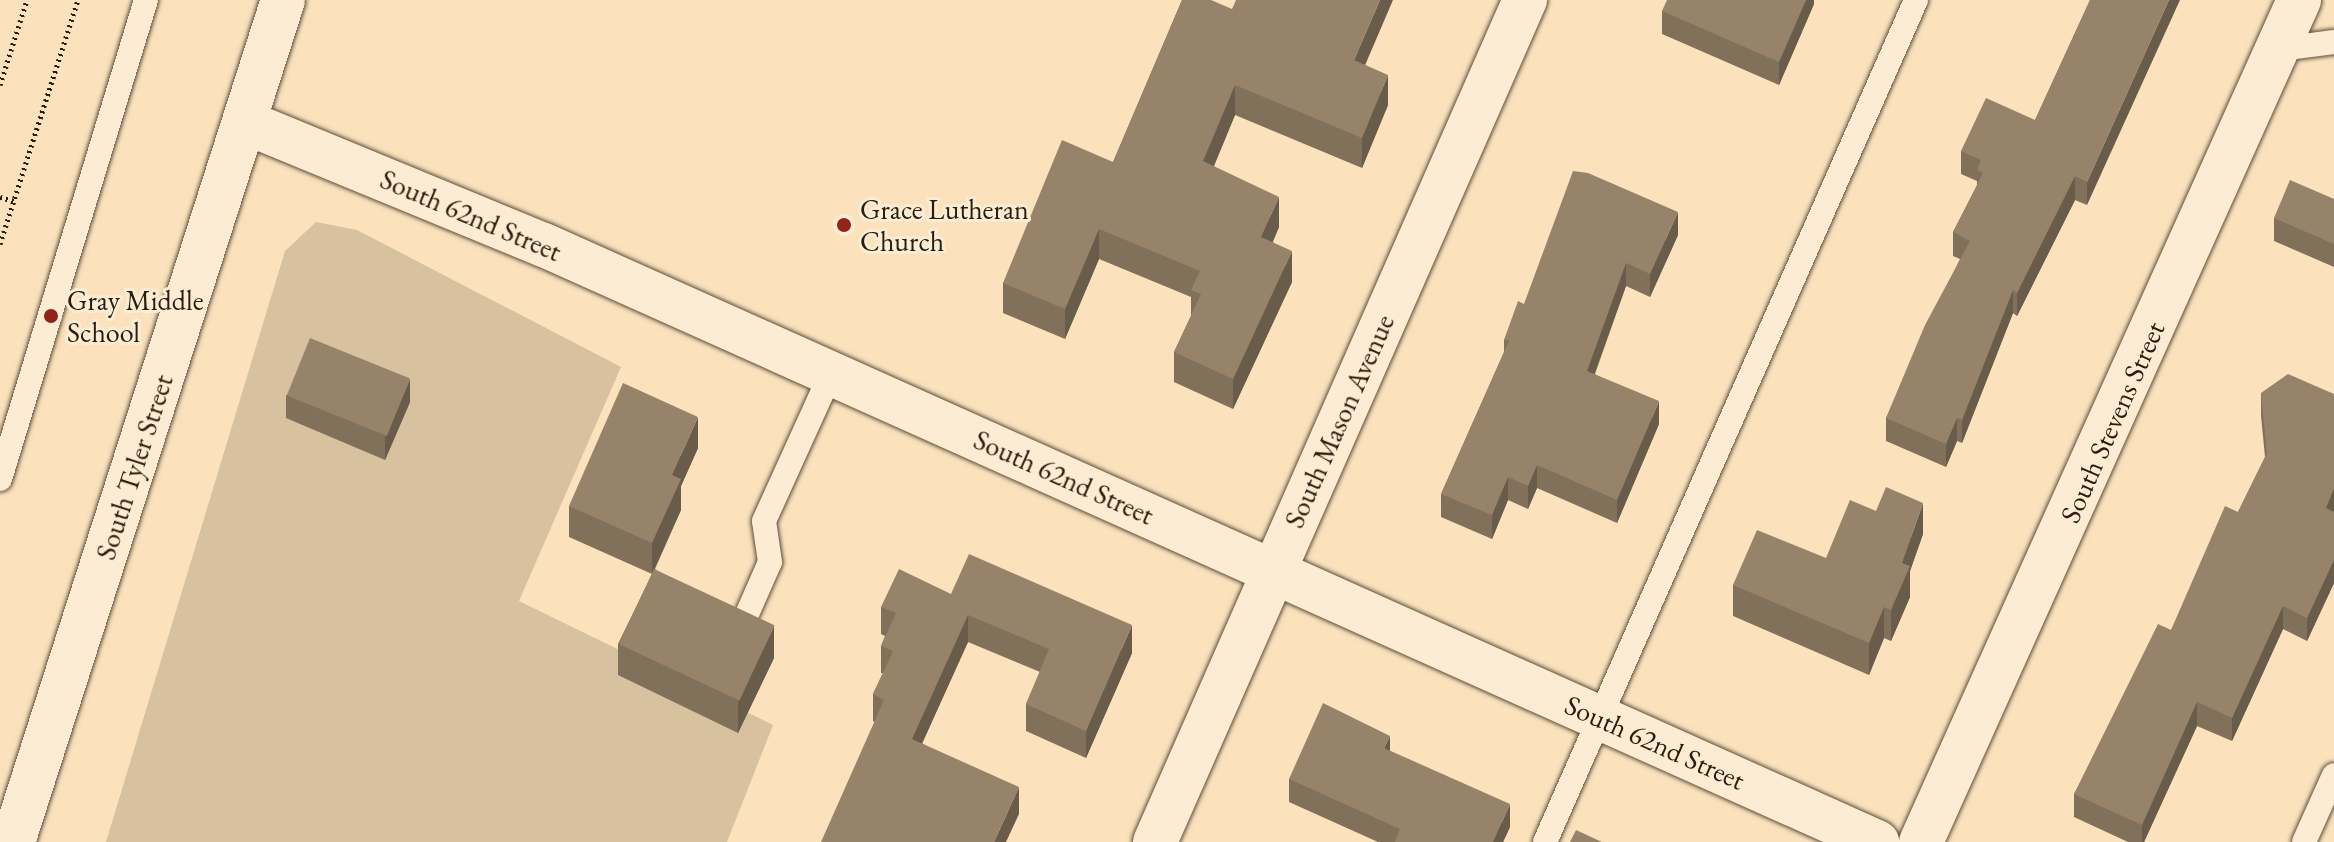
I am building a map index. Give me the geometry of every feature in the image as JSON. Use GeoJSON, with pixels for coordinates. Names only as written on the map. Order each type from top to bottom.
{"type":"FeatureCollection","features":[{"type":"Feature","properties":{"kind":"street","name":"South Tyler Street"},"geometry":{"type":"LineString","coordinates":[[13,842],[283,0]]}},
{"type":"Feature","properties":{"kind":"street","name":"South Mason Avenue"},"geometry":{"type":"LineString","coordinates":[[1155,842],[1525,0]]}},
{"type":"Feature","properties":{"kind":"street","name":"South Stevens Street"},"geometry":{"type":"LineString","coordinates":[[1921,842],[2280,49],[2299,0]]}},
{"type":"Feature","properties":{"kind":"street","name":"South 62nd Street"},"geometry":{"type":"LineString","coordinates":[[245,122],[544,245],[1877,842]]}},
{"type":"Feature","properties":{"kind":"lane"},"geometry":{"type":"LineString","coordinates":[[0,479],[146,0]]}},
{"type":"Feature","properties":{"kind":"lane"},"geometry":{"type":"LineString","coordinates":[[1545,842],[1916,0]]}},
{"type":"Feature","properties":{"kind":"lane"},"geometry":{"type":"LineString","coordinates":[[2280,49],[2334,42]]}},
{"type":"Feature","properties":{"kind":"lane"},"geometry":{"type":"LineString","coordinates":[[744,621],[770,562],[764,521],[831,373]]}},
{"type":"Feature","properties":{"kind":"lane"},"geometry":{"type":"LineString","coordinates":[[2304,842],[2334,775]]}},
{"type":"Feature","properties":{"kind":"path"},"geometry":{"type":"LineString","coordinates":[[0,85],[27,0]]}},
{"type":"Feature","properties":{"kind":"path"},"geometry":{"type":"LineString","coordinates":[[0,244],[78,0]]}},
{"type":"Feature","properties":{"kind":"path"},"geometry":{"type":"LineString","coordinates":[[0,197],[14,201]]}},
{"type":"Feature","properties":{"kind":"shaded area"},"geometry":{"type":"Polygon","coordinates":[[[316,222],[357,230],[621,367],[519,601],[773,725],[727,842],[106,842],[285,251],[316,222]]]}},
{"type":"Feature","properties":{"kind":"building"},"geometry":{"type":"Polygon","coordinates":[[[1182,0],[1211,0],[1232,9],[1236,0],[1380,0],[1354,60],[1388,75],[1362,138],[1235,85],[1203,161],[1279,197],[1261,237],[1292,251],[1233,379],[1174,352],[1201,294],[1191,290],[1200,271],[1099,229],[1065,309],[1003,283],[1062,140],[1113,162],[1182,0]]]}},
{"type":"Feature","properties":{"kind":"building"},"geometry":{"type":"Polygon","coordinates":[[[1667,0],[1806,0],[1779,62],[1662,11],[1667,0]]]}},
{"type":"Feature","properties":{"kind":"building"},"geometry":{"type":"Polygon","coordinates":[[[2090,0],[2169,0],[2087,182],[2075,176],[2017,293],[2013,290],[1962,420],[1957,418],[1946,444],[1886,418],[1925,325],[1970,241],[1953,232],[1983,173],[1977,170],[1981,160],[1961,151],[1986,98],[2035,120],[2090,0]]]}},
{"type":"Feature","properties":{"kind":"building"},"geometry":{"type":"Polygon","coordinates":[[[1573,171],[1588,173],[1678,212],[1650,274],[1626,263],[1587,371],[1659,401],[1617,500],[1537,465],[1528,486],[1508,477],[1492,515],[1441,494],[1509,341],[1504,340],[1518,301],[1524,304],[1573,171]]]}},
{"type":"Feature","properties":{"kind":"building"},"geometry":{"type":"Polygon","coordinates":[[[2290,180],[2334,199],[2334,244],[2274,218],[2290,180]]]}},
{"type":"Feature","properties":{"kind":"building"},"geometry":{"type":"Polygon","coordinates":[[[310,338],[410,378],[387,436],[287,395],[310,338]]]}},
{"type":"Feature","properties":{"kind":"building"},"geometry":{"type":"Polygon","coordinates":[[[2288,374],[2334,394],[2334,488],[2326,508],[2334,512],[2334,560],[2307,618],[2283,606],[2232,718],[2197,702],[2142,825],[2074,794],[2158,624],[2171,630],[2225,506],[2238,512],[2267,453],[2261,393],[2288,374]]]}},
{"type":"Feature","properties":{"kind":"building"},"geometry":{"type":"Polygon","coordinates":[[[623,383],[698,417],[672,475],[681,479],[652,543],[569,506],[623,383]]]}},
{"type":"Feature","properties":{"kind":"building"},"geometry":{"type":"Polygon","coordinates":[[[1886,487],[1923,503],[1902,563],[1910,566],[1891,610],[1884,607],[1869,643],[1733,585],[1757,530],[1826,558],[1850,500],[1876,511],[1886,487]]]}},
{"type":"Feature","properties":{"kind":"building"},"geometry":{"type":"Polygon","coordinates":[[[969,554],[1132,625],[1086,731],[1026,704],[1049,649],[968,615],[912,739],[1019,787],[994,842],[821,842],[884,700],[873,694],[893,651],[881,646],[896,613],[881,607],[899,569],[951,594],[969,554]]]}},
{"type":"Feature","properties":{"kind":"building"},"geometry":{"type":"Polygon","coordinates":[[[654,569],[775,625],[739,700],[619,644],[654,569]]]}},
{"type":"Feature","properties":{"kind":"building"},"geometry":{"type":"Polygon","coordinates":[[[1323,703],[1390,736],[1384,748],[1510,804],[1493,842],[1395,842],[1400,829],[1289,779],[1323,703]]]}},
{"type":"Feature","properties":{"kind":"building"},"geometry":{"type":"Polygon","coordinates":[[[1576,830],[1602,842],[1570,842],[1576,830]]]}},
{"type":"Feature","properties":{"kind":"place","name":"Grace Lutheran Church"},"geometry":{"type":"Point","coordinates":[844,225]}},
{"type":"Feature","properties":{"kind":"place","name":"Gray Middle School"},"geometry":{"type":"Point","coordinates":[51,316]}}]}
